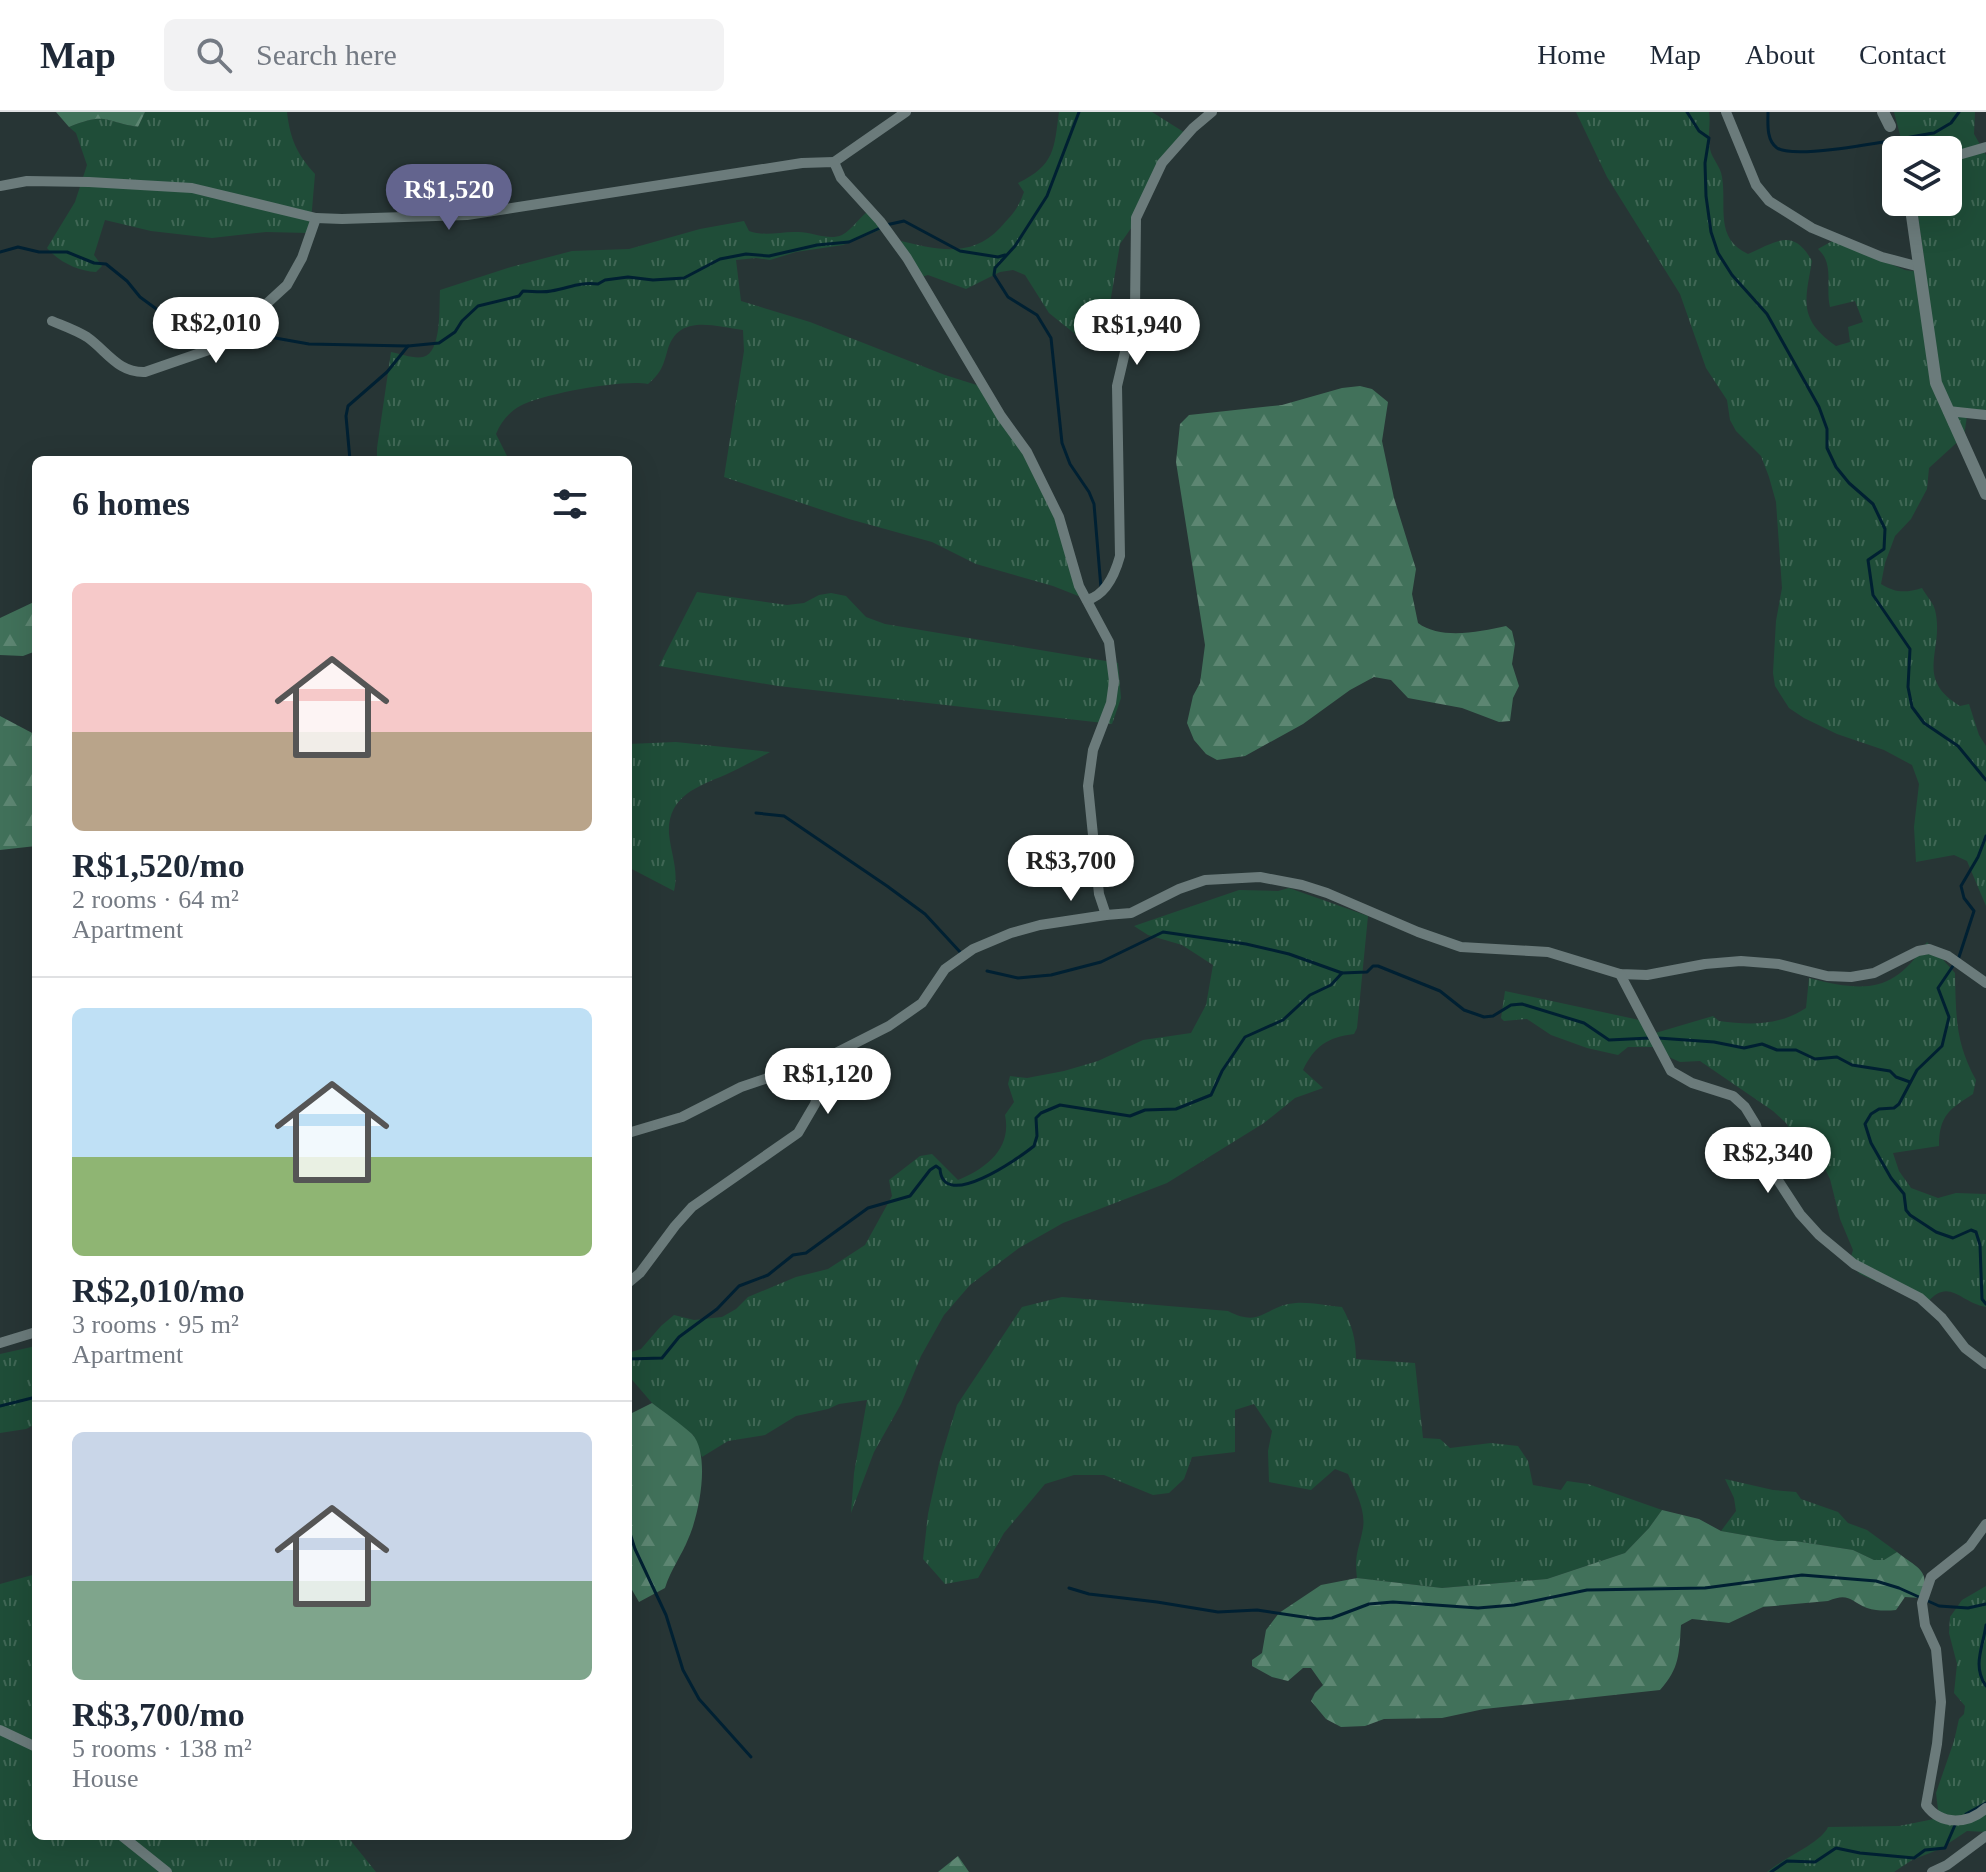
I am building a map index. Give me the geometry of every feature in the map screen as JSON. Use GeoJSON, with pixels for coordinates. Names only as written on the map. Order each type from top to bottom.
{"type":"FeatureCollection","features":[{"type":"Feature","properties":{"kind":"street"},"geometry":{"type":"LineString","coordinates":[[0,186],[27,181],[192,188],[316,218],[467,215],[802,163],[834,162],[906,112]]}},
{"type":"Feature","properties":{"kind":"street"},"geometry":{"type":"LineString","coordinates":[[1087,600],[1101,593],[1115,573],[1120,556],[1117,386],[1135,310],[1136,218],[1162,163],[1212,112]]}},
{"type":"Feature","properties":{"kind":"street"},"geometry":{"type":"LineString","coordinates":[[1726,112],[1756,185],[1769,201],[1812,228],[1882,257],[1920,267]]}},
{"type":"Feature","properties":{"kind":"street"},"geometry":{"type":"LineString","coordinates":[[1883,112],[1893,136]]}},
{"type":"Feature","properties":{"kind":"street"},"geometry":{"type":"LineString","coordinates":[[1962,154],[1986,147]]}},
{"type":"Feature","properties":{"kind":"street"},"geometry":{"type":"LineString","coordinates":[[834,162],[849,187],[880,221],[907,258],[1001,416],[1027,452],[1059,517],[1079,586],[1109,642],[1114,664],[1111,703],[1093,750],[1088,786],[1099,894],[1106,915]]}},
{"type":"Feature","properties":{"kind":"street"},"geometry":{"type":"LineString","coordinates":[[1912,216],[1934,370],[1948,411],[1986,494]]}},
{"type":"Feature","properties":{"kind":"street"},"geometry":{"type":"LineString","coordinates":[[52,321],[76,330],[118,365],[135,372],[145,372],[226,344],[241,333],[252,317],[287,285],[302,258],[316,218]]}},
{"type":"Feature","properties":{"kind":"street"},"geometry":{"type":"LineString","coordinates":[[1948,411],[1986,415]]}},
{"type":"Feature","properties":{"kind":"street"},"geometry":{"type":"LineString","coordinates":[[632,1132],[682,1117],[741,1087],[824,1059],[908,1014],[922,1003],[945,969],[963,954],[1011,933],[1040,925],[1131,913],[1205,880],[1260,877],[1302,885],[1461,947],[1548,952],[1620,974],[1647,975],[1741,961],[1779,964],[1827,976],[1851,977],[1874,973],[1924,950],[1937,950],[1986,983]]}},
{"type":"Feature","properties":{"kind":"street"},"geometry":{"type":"LineString","coordinates":[[1620,974],[1671,1071],[1692,1083],[1721,1091],[1745,1107],[1756,1125],[1766,1162],[1800,1214],[1819,1235],[1854,1264],[1920,1298],[1942,1318],[1965,1348],[1986,1364]]}},
{"type":"Feature","properties":{"kind":"street"},"geometry":{"type":"LineString","coordinates":[[632,1280],[692,1207],[798,1133],[815,1104],[823,1077],[824,1059]]}},
{"type":"Feature","properties":{"kind":"street"},"geometry":{"type":"LineString","coordinates":[[0,1343],[32,1333]]}},
{"type":"Feature","properties":{"kind":"street"},"geometry":{"type":"LineString","coordinates":[[1986,1524],[1970,1546],[1931,1577],[1922,1603],[1925,1625],[1936,1649],[1941,1702],[1926,1805],[1932,1813],[1958,1821],[1974,1819],[1986,1808]]}},
{"type":"Feature","properties":{"kind":"street"},"geometry":{"type":"LineString","coordinates":[[0,1730],[32,1745]]}},
{"type":"Feature","properties":{"kind":"street"},"geometry":{"type":"LineString","coordinates":[[1932,1872],[1986,1836]]}},
{"type":"Feature","properties":{"kind":"street"},"geometry":{"type":"LineString","coordinates":[[127,1840],[167,1872]]}},
{"type":"Feature","properties":{"kind":"green space"},"geometry":{"type":"Polygon","coordinates":[[[56,112],[145,112],[138,127],[98,119],[69,127],[56,112]]]}},
{"type":"Feature","properties":{"kind":"green space"},"geometry":{"type":"Polygon","coordinates":[[[145,112],[287,112],[295,146],[315,174],[310,233],[266,232],[212,238],[151,231],[105,220],[94,255],[102,266],[96,272],[76,268],[57,258],[47,248],[75,202],[87,165],[76,133],[69,127],[104,119],[138,127],[145,112]]]}},
{"type":"Feature","properties":{"kind":"green space"},"geometry":{"type":"Polygon","coordinates":[[[1059,112],[1152,112],[1190,136],[1155,182],[1120,244],[1103,345],[1090,346],[1049,313],[1025,275],[1013,270],[1000,272],[966,289],[928,275],[918,278],[901,241],[954,249],[966,248],[989,238],[1019,204],[1024,192],[1018,183],[1039,170],[1050,155],[1059,112]]]}},
{"type":"Feature","properties":{"kind":"green space"},"geometry":{"type":"Polygon","coordinates":[[[1576,112],[1709,112],[1709,144],[1721,173],[1724,221],[1730,239],[1748,254],[1783,240],[1798,244],[1805,250],[1812,261],[1806,298],[1810,318],[1815,327],[1836,346],[1850,342],[1848,327],[1863,322],[1855,301],[1830,307],[1828,269],[1818,249],[1834,240],[1913,271],[1925,265],[1918,216],[1962,216],[1962,136],[1900,136],[1894,112],[1975,112],[1974,134],[1986,155],[1986,418],[1967,416],[1964,436],[1929,468],[1927,489],[1911,519],[1895,536],[1881,584],[1901,591],[1922,588],[1935,610],[1937,638],[1934,674],[1938,685],[1960,706],[1969,704],[1986,746],[1986,906],[1967,861],[1954,855],[1916,862],[1914,827],[1919,784],[1912,765],[1884,750],[1837,734],[1804,718],[1789,708],[1775,686],[1776,621],[1782,588],[1776,502],[1769,477],[1761,456],[1736,431],[1730,420],[1727,400],[1706,368],[1680,294],[1607,177],[1576,112]]]}},
{"type":"Feature","properties":{"kind":"green space"},"geometry":{"type":"Polygon","coordinates":[[[870,210],[887,227],[843,245],[796,252],[770,260],[736,260],[741,301],[810,322],[983,387],[1036,464],[1086,599],[976,564],[932,542],[849,519],[724,477],[744,351],[743,330],[708,325],[688,327],[672,340],[661,369],[648,384],[583,389],[520,406],[505,418],[496,434],[507,456],[377,456],[391,352],[416,357],[429,354],[434,347],[438,328],[440,290],[572,251],[629,249],[700,229],[744,221],[749,231],[755,233],[798,232],[837,237],[846,233],[870,210]]]}},
{"type":"Feature","properties":{"kind":"green space"},"geometry":{"type":"Polygon","coordinates":[[[1360,386],[1372,389],[1388,402],[1382,441],[1394,498],[1416,569],[1412,594],[1418,623],[1449,633],[1506,626],[1512,631],[1515,644],[1512,664],[1519,686],[1513,698],[1510,721],[1499,722],[1462,708],[1408,698],[1391,680],[1374,677],[1350,690],[1303,724],[1245,756],[1217,760],[1206,754],[1194,740],[1187,723],[1193,696],[1200,683],[1205,645],[1176,462],[1180,424],[1189,415],[1282,405],[1360,386]]]}},
{"type":"Feature","properties":{"kind":"green space"},"geometry":{"type":"Polygon","coordinates":[[[697,592],[787,605],[804,603],[831,593],[846,596],[866,617],[885,624],[1118,663],[1121,698],[1112,724],[778,686],[659,666],[697,592]]]}},
{"type":"Feature","properties":{"kind":"green space"},"geometry":{"type":"Polygon","coordinates":[[[32,603],[32,653],[23,656],[0,655],[0,618],[32,603]]]}},
{"type":"Feature","properties":{"kind":"green space"},"geometry":{"type":"Polygon","coordinates":[[[0,716],[32,733],[32,846],[0,850],[0,716]]]}},
{"type":"Feature","properties":{"kind":"green space"},"geometry":{"type":"Polygon","coordinates":[[[676,742],[770,752],[694,789],[678,802],[670,821],[669,834],[675,869],[674,891],[632,869],[632,744],[676,742]]]}},
{"type":"Feature","properties":{"kind":"green space"},"geometry":{"type":"Polygon","coordinates":[[[1289,888],[1368,916],[1357,1028],[1354,1034],[1322,1044],[1303,1070],[1323,1088],[1295,1098],[1264,1123],[1167,1183],[1063,1223],[1019,1248],[970,1285],[944,1315],[921,1356],[901,1404],[874,1452],[851,1513],[854,1473],[867,1400],[796,1416],[765,1435],[728,1441],[702,1457],[693,1435],[652,1403],[632,1380],[632,1352],[641,1349],[674,1315],[694,1320],[722,1317],[748,1297],[796,1277],[828,1269],[865,1245],[892,1196],[889,1180],[920,1156],[932,1154],[958,1180],[987,1163],[1001,1147],[1005,1137],[1005,1115],[1014,1102],[1008,1084],[1010,1076],[1027,1078],[1064,1071],[1098,1061],[1143,1040],[1191,1033],[1206,1005],[1213,965],[1182,945],[1148,935],[1134,926],[1239,890],[1278,891],[1289,888]]]}},
{"type":"Feature","properties":{"kind":"green space"},"geometry":{"type":"Polygon","coordinates":[[[1927,942],[1955,973],[1960,1041],[1976,1080],[1973,1094],[1947,1114],[1941,1127],[1939,1146],[1893,1153],[1899,1171],[1911,1188],[1938,1198],[1956,1193],[1986,1194],[1986,1307],[1948,1291],[1934,1296],[1926,1304],[1860,1274],[1849,1263],[1853,1250],[1840,1219],[1830,1179],[1813,1151],[1800,1144],[1786,1123],[1773,1111],[1700,1061],[1680,1062],[1659,1047],[1628,1047],[1618,1055],[1551,1035],[1527,1019],[1504,1021],[1501,1018],[1505,991],[1644,1021],[1652,1034],[1713,1016],[1719,1021],[1731,1022],[1775,1021],[1806,1008],[1809,978],[1846,986],[1876,985],[1902,972],[1927,942]]]}},
{"type":"Feature","properties":{"kind":"green space"},"geometry":{"type":"Polygon","coordinates":[[[1062,1297],[1228,1311],[1249,1318],[1296,1303],[1342,1307],[1353,1332],[1356,1359],[1415,1363],[1423,1438],[1440,1439],[1450,1448],[1491,1443],[1518,1446],[1528,1461],[1533,1485],[1561,1490],[1567,1481],[1588,1484],[1662,1510],[1625,1553],[1547,1579],[1442,1588],[1357,1578],[1363,1514],[1348,1474],[1335,1469],[1311,1490],[1269,1482],[1268,1451],[1272,1431],[1254,1404],[1235,1410],[1235,1452],[1192,1457],[1184,1479],[1169,1493],[1153,1495],[1104,1475],[1074,1475],[1045,1484],[1004,1533],[978,1578],[945,1584],[923,1559],[928,1514],[939,1464],[957,1405],[1022,1307],[1062,1297]]]}},
{"type":"Feature","properties":{"kind":"green space"},"geometry":{"type":"Polygon","coordinates":[[[32,1347],[32,1426],[26,1429],[0,1433],[0,1354],[32,1347]]]}},
{"type":"Feature","properties":{"kind":"green space"},"geometry":{"type":"Polygon","coordinates":[[[652,1403],[692,1434],[698,1444],[702,1470],[693,1527],[665,1588],[639,1602],[632,1590],[632,1413],[652,1403]]]}},
{"type":"Feature","properties":{"kind":"green space"},"geometry":{"type":"Polygon","coordinates":[[[1725,1479],[1796,1492],[1801,1499],[1838,1512],[1848,1523],[1867,1530],[1897,1552],[1884,1560],[1874,1560],[1853,1550],[1721,1531],[1736,1511],[1725,1479]]]}},
{"type":"Feature","properties":{"kind":"green space"},"geometry":{"type":"Polygon","coordinates":[[[1662,1510],[1699,1519],[1721,1531],[1853,1550],[1874,1560],[1884,1560],[1897,1552],[1921,1570],[1924,1589],[1921,1598],[1905,1597],[1896,1610],[1870,1609],[1841,1597],[1763,1607],[1729,1623],[1692,1619],[1681,1625],[1675,1667],[1660,1690],[1484,1709],[1442,1718],[1384,1719],[1365,1726],[1341,1727],[1326,1719],[1311,1701],[1323,1685],[1311,1668],[1303,1668],[1288,1681],[1272,1677],[1252,1666],[1252,1660],[1262,1653],[1266,1630],[1279,1613],[1321,1585],[1357,1578],[1442,1588],[1547,1579],[1625,1553],[1662,1510]]]}},
{"type":"Feature","properties":{"kind":"green space"},"geometry":{"type":"Polygon","coordinates":[[[32,1575],[32,1840],[350,1840],[376,1872],[0,1872],[0,1584],[32,1575]]]}},
{"type":"Feature","properties":{"kind":"green space"},"geometry":{"type":"Polygon","coordinates":[[[1986,1586],[1986,1832],[1967,1831],[1940,1849],[1912,1860],[1894,1872],[1767,1872],[1818,1839],[1828,1827],[1899,1826],[1939,1818],[1936,1793],[1965,1706],[1954,1693],[1957,1664],[1949,1633],[1950,1617],[1962,1600],[1986,1586]]]}},
{"type":"Feature","properties":{"kind":"green space"},"geometry":{"type":"Polygon","coordinates":[[[958,1856],[969,1872],[938,1872],[958,1856]]]}},
{"type":"Feature","properties":{"kind":"waterway"},"geometry":{"type":"LineString","coordinates":[[1079,112],[1047,196],[1015,246],[995,268],[994,275],[1008,297],[1037,315],[1051,338],[1062,443],[1070,464],[1094,504],[1101,588]]}},
{"type":"Feature","properties":{"kind":"waterway"},"geometry":{"type":"LineString","coordinates":[[1687,112],[1699,131],[1709,138],[1705,163],[1706,196],[1711,232],[1718,253],[1732,275],[1767,314],[1819,407],[1827,429],[1827,448],[1836,467],[1873,504],[1885,529],[1884,549],[1868,560],[1873,595],[1910,649],[1908,687],[1912,707],[1924,723],[1958,746],[1986,780]]}},
{"type":"Feature","properties":{"kind":"waterway"},"geometry":{"type":"LineString","coordinates":[[1768,112],[1768,131],[1773,145],[1788,151],[1806,152],[1934,133],[1951,123],[1959,112]]}},
{"type":"Feature","properties":{"kind":"waterway"},"geometry":{"type":"LineString","coordinates":[[886,225],[904,221],[960,251],[998,257],[1005,255]]}},
{"type":"Feature","properties":{"kind":"waterway"},"geometry":{"type":"LineString","coordinates":[[264,336],[309,344],[408,346],[439,343],[455,332],[478,306],[519,296],[523,291],[548,292],[628,277],[653,280],[684,278],[720,259],[746,254],[769,256],[817,245],[849,242],[880,228]]}},
{"type":"Feature","properties":{"kind":"waterway"},"geometry":{"type":"LineString","coordinates":[[0,252],[18,247],[39,252],[67,252],[94,263],[106,264],[127,281],[140,297],[170,319],[196,331],[232,337]]}},
{"type":"Feature","properties":{"kind":"waterway"},"geometry":{"type":"LineString","coordinates":[[240,336],[253,336]]}},
{"type":"Feature","properties":{"kind":"waterway"},"geometry":{"type":"LineString","coordinates":[[350,456],[348,406],[387,372],[408,346]]}},
{"type":"Feature","properties":{"kind":"waterway"},"geometry":{"type":"LineString","coordinates":[[756,813],[784,816],[887,886],[925,914],[961,953]]}},
{"type":"Feature","properties":{"kind":"waterway"},"geometry":{"type":"LineString","coordinates":[[1986,836],[1961,886],[1964,898],[1974,911],[1959,957],[1938,988],[1949,1017],[1942,1046],[1917,1070],[1899,1104],[1894,1108],[1879,1109],[1871,1114],[1865,1124],[1871,1143],[1904,1194],[1906,1210],[1910,1215],[1936,1232],[1953,1238],[1971,1230],[1976,1232],[1980,1245],[1982,1299],[1986,1304]]}},
{"type":"Feature","properties":{"kind":"waterway"},"geometry":{"type":"LineString","coordinates":[[987,971],[1018,978],[1051,975],[1101,962],[1163,932],[1246,944],[1289,954],[1342,973]]}},
{"type":"Feature","properties":{"kind":"waterway"},"geometry":{"type":"LineString","coordinates":[[632,1359],[662,1358],[679,1337],[717,1309],[739,1286],[768,1275],[793,1255],[806,1253],[868,1208],[910,1196],[936,1166],[944,1181],[954,1185],[982,1178],[1013,1161],[1034,1146],[1036,1118],[1041,1113],[1060,1105],[1130,1116],[1145,1110],[1176,1109],[1211,1095],[1222,1071],[1245,1037],[1283,1020],[1310,995],[1331,985],[1342,973],[1367,972],[1378,966],[1440,991],[1464,1010],[1484,1017],[1493,1016],[1511,1005],[1522,1004],[1584,1023],[1609,1040],[1650,1038]]}},
{"type":"Feature","properties":{"kind":"waterway"},"geometry":{"type":"LineString","coordinates":[[1658,1038],[1714,1042],[1744,1048],[1762,1044],[1777,1050],[1796,1050],[1815,1059],[1837,1057],[1852,1065],[1890,1071],[1910,1082]]}},
{"type":"Feature","properties":{"kind":"waterway"},"geometry":{"type":"LineString","coordinates":[[0,1406],[32,1398]]}},
{"type":"Feature","properties":{"kind":"waterway"},"geometry":{"type":"LineString","coordinates":[[632,1540],[666,1615],[683,1670],[699,1699],[751,1757]]}},
{"type":"Feature","properties":{"kind":"waterway"},"geometry":{"type":"LineString","coordinates":[[1069,1588],[1089,1594],[1218,1612],[1257,1610],[1317,1619],[1332,1618],[1369,1604],[1393,1602],[1478,1608],[1514,1605],[1587,1590],[1705,1588],[1802,1575],[1876,1581],[1939,1606],[1968,1608],[1986,1604]]}},
{"type":"Feature","properties":{"kind":"waterway"},"geometry":{"type":"LineString","coordinates":[[1986,1625],[1979,1664],[1986,1686]]}},
{"type":"Feature","properties":{"kind":"waterway"},"geometry":{"type":"LineString","coordinates":[[1966,1814],[1986,1803]]}},
{"type":"Feature","properties":{"kind":"waterway"},"geometry":{"type":"LineString","coordinates":[[1771,1872],[1787,1861],[1815,1862],[1836,1848],[1914,1858],[1925,1850],[1945,1848],[1955,1825]]}}]}
